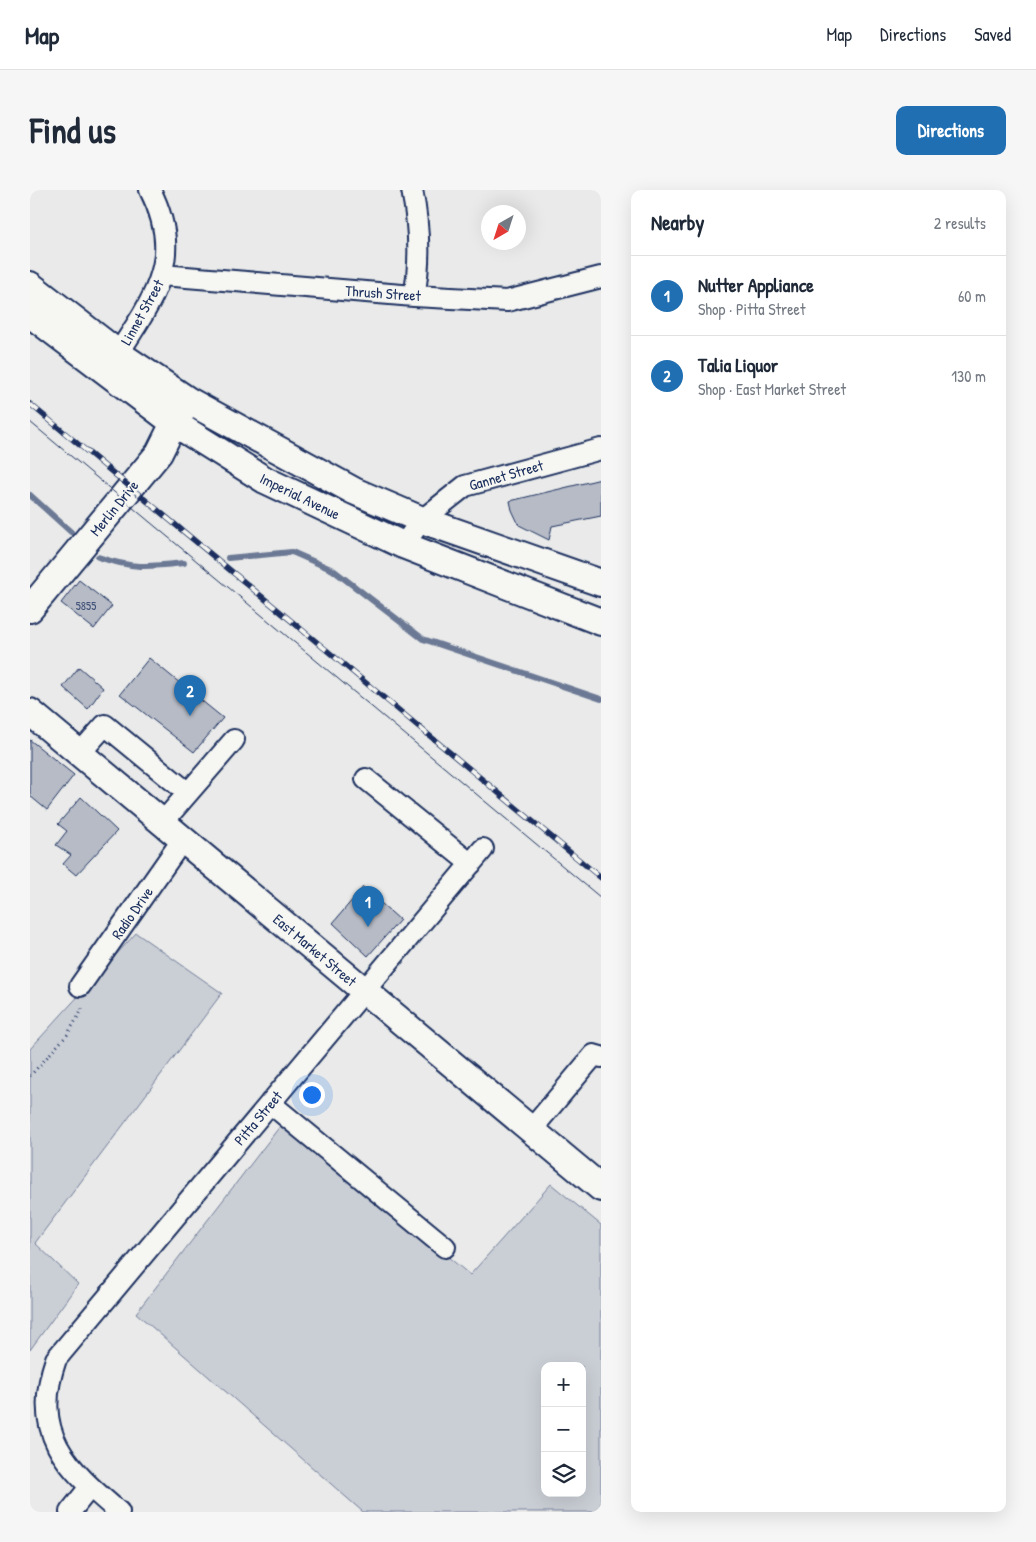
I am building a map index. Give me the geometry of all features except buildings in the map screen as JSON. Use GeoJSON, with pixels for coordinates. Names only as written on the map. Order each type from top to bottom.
{"type":"FeatureCollection","features":[{"type":"Feature","properties":{"kind":"main road","name":"Imperial Avenue"},"geometry":{"type":"LineString","coordinates":[[30,285],[174,423],[265,480],[403,545],[601,622]]}},
{"type":"Feature","properties":{"kind":"main road","name":"Imperial Avenue"},"geometry":{"type":"LineString","coordinates":[[30,314],[112,362],[354,491],[422,520],[601,583]]}},
{"type":"Feature","properties":{"kind":"main road","name":"Merlin Drive"},"geometry":{"type":"LineString","coordinates":[[30,609],[159,453],[174,423],[189,402]]}},
{"type":"Feature","properties":{"kind":"main road","name":"East Market Street"},"geometry":{"type":"LineString","coordinates":[[30,712],[601,1188]]}},
{"type":"Feature","properties":{"kind":"street","name":"Linnet Street"},"geometry":{"type":"LineString","coordinates":[[112,362],[152,300],[162,275],[166,258],[164,230],[157,205],[150,190]]}},
{"type":"Feature","properties":{"kind":"street"},"geometry":{"type":"LineString","coordinates":[[412,190],[418,249],[418,276],[414,296]]}},
{"type":"Feature","properties":{"kind":"street","name":"Thrush Street"},"geometry":{"type":"LineString","coordinates":[[162,275],[414,296],[507,301],[601,277]]}},
{"type":"Feature","properties":{"kind":"street","name":"Gannet Street"},"geometry":{"type":"LineString","coordinates":[[403,545],[422,520],[465,486],[601,449]]}},
{"type":"Feature","properties":{"kind":"street"},"geometry":{"type":"LineString","coordinates":[[80,753],[105,725],[188,792]]}},
{"type":"Feature","properties":{"kind":"street"},"geometry":{"type":"LineString","coordinates":[[163,822],[234,740]]}},
{"type":"Feature","properties":{"kind":"street","name":"Pitta Street"},"geometry":{"type":"LineString","coordinates":[[119,1512],[90,1488],[60,1457],[49,1438],[44,1418],[44,1393],[56,1359],[363,990],[477,857],[366,779]]}},
{"type":"Feature","properties":{"kind":"street","name":"Radio Drive"},"geometry":{"type":"LineString","coordinates":[[80,986],[183,839]]}},
{"type":"Feature","properties":{"kind":"street"},"geometry":{"type":"LineString","coordinates":[[531,1130],[594,1055],[601,1057]]}},
{"type":"Feature","properties":{"kind":"street"},"geometry":{"type":"LineString","coordinates":[[270,1103],[445,1247]]}},
{"type":"Feature","properties":{"kind":"street"},"geometry":{"type":"LineString","coordinates":[[70,1512],[90,1488]]}},
{"type":"Feature","properties":{"kind":"path"},"geometry":{"type":"LineString","coordinates":[[30,1076],[66,1035],[82,1010],[80,986]]}},
{"type":"Feature","properties":{"kind":"shaded area"},"geometry":{"type":"Polygon","coordinates":[[[136,933],[222,993],[35,1243],[78,1284],[30,1350],[30,1049],[136,933]]]}},
{"type":"Feature","properties":{"kind":"shaded area"},"geometry":{"type":"Polygon","coordinates":[[[284,1121],[470,1275],[551,1184],[601,1225],[601,1512],[363,1512],[136,1313],[284,1121]]]}},
{"type":"Feature","properties":{"kind":"waterway"},"geometry":{"type":"LineString","coordinates":[[30,495],[71,532]]}},
{"type":"Feature","properties":{"kind":"waterway"},"geometry":{"type":"LineString","coordinates":[[228,558],[292,552],[333,570],[423,639],[601,699]]}},
{"type":"Feature","properties":{"kind":"waterway"},"geometry":{"type":"LineString","coordinates":[[98,557],[122,564],[141,566],[184,563]]}},
{"type":"Feature","properties":{"kind":"tram line"},"geometry":{"type":"LineString","coordinates":[[30,422],[601,898]]}},
{"type":"Feature","properties":{"kind":"railway"},"geometry":{"type":"LineString","coordinates":[[30,404],[601,878]]}},
{"type":"Feature","properties":{"kind":"place","name":"Talia Liquor"},"geometry":{"type":"Point","coordinates":[190,716]}},
{"type":"Feature","properties":{"kind":"place","name":"Nutter Appliance"},"geometry":{"type":"Point","coordinates":[368,927]}}]}
